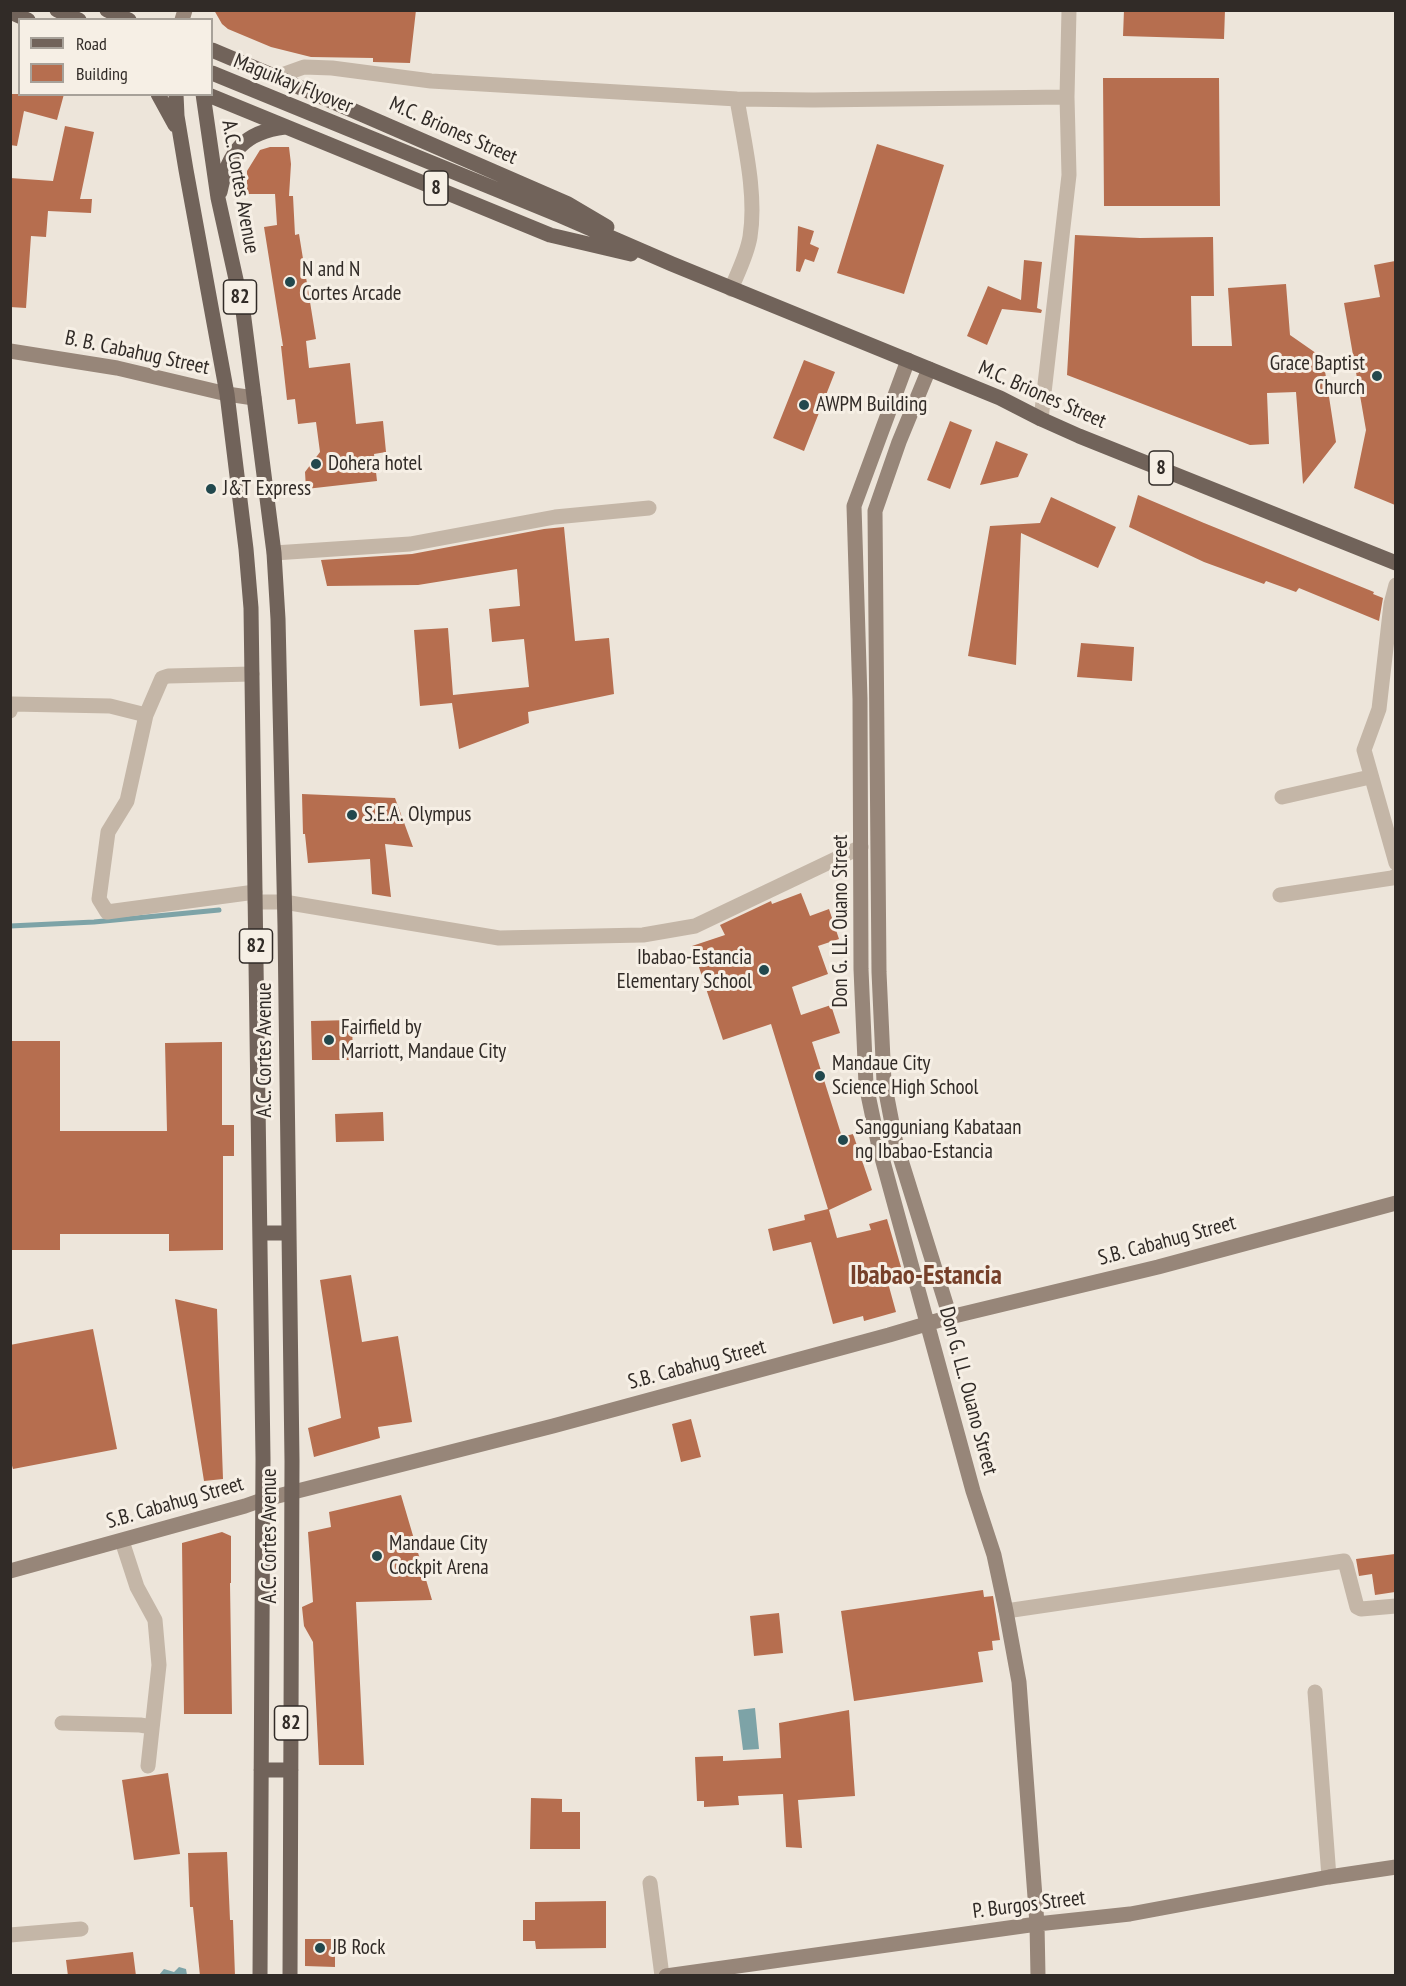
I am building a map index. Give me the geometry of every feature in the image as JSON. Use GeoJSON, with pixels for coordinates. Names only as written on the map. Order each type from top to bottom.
{"type":"FeatureCollection","features":[{"type":"Feature","properties":{"kind":"main road"},"geometry":{"type":"LineString","coordinates":[[57,10],[75,18]]}},
{"type":"Feature","properties":{"kind":"main road"},"geometry":{"type":"LineString","coordinates":[[107,10],[125,18]]}},
{"type":"Feature","properties":{"kind":"main road","name":"M.C. Briones Street"},"geometry":{"type":"LineString","coordinates":[[213,50],[568,204],[672,264]]}},
{"type":"Feature","properties":{"kind":"main road","name":"Maguikay Flyover"},"geometry":{"type":"LineString","coordinates":[[213,73],[559,215]]}},
{"type":"Feature","properties":{"kind":"main road"},"geometry":{"type":"LineString","coordinates":[[159,96],[170,114],[181,142]]}},
{"type":"Feature","properties":{"kind":"main road","name":"A.C. Cortes Avenue"},"geometry":{"type":"LineString","coordinates":[[176,96],[181,142],[226,394],[246,549],[251,608],[262,1500],[260,1976]]}},
{"type":"Feature","properties":{"kind":"main road","name":"A.C. Cortes Avenue"},"geometry":{"type":"LineString","coordinates":[[205,96],[218,198],[243,311],[274,554],[278,619],[292,1461],[290,1494],[290,1976]]}},
{"type":"Feature","properties":{"kind":"main road","name":"M.C. Briones Street"},"geometry":{"type":"LineString","coordinates":[[210,96],[550,235],[672,264]]}},
{"type":"Feature","properties":{"kind":"main road"},"geometry":{"type":"LineString","coordinates":[[218,198],[226,169],[238,148],[254,134],[285,127]]}},
{"type":"Feature","properties":{"kind":"main road","name":"M.C. Briones Street"},"geometry":{"type":"LineString","coordinates":[[559,215],[731,289],[1000,398],[1041,419],[1395,563]]}},
{"type":"Feature","properties":{"kind":"main road"},"geometry":{"type":"LineString","coordinates":[[260,1233],[289,1233]]}},
{"type":"Feature","properties":{"kind":"main road"},"geometry":{"type":"LineString","coordinates":[[261,1770],[291,1770]]}},
{"type":"Feature","properties":{"kind":"street"},"geometry":{"type":"LineString","coordinates":[[1041,419],[1069,175],[1067,97],[1069,10]]}},
{"type":"Feature","properties":{"kind":"street"},"geometry":{"type":"LineString","coordinates":[[276,76],[304,67],[332,68],[431,81],[737,99],[1067,97]]}},
{"type":"Feature","properties":{"kind":"street"},"geometry":{"type":"LineString","coordinates":[[731,289],[745,256],[750,236],[751,186],[737,99]]}},
{"type":"Feature","properties":{"kind":"street","name":"B. B. Cabahug Street"},"geometry":{"type":"LineString","coordinates":[[10,351],[117,368],[226,394],[254,398]]}},
{"type":"Feature","properties":{"kind":"street","name":"Don G. LL. Ouano Street"},"geometry":{"type":"LineString","coordinates":[[908,360],[854,506],[860,699],[861,969],[866,1085],[879,1147],[974,1491],[994,1554],[1006,1611],[1019,1682],[1037,1924],[1038,1976]]}},
{"type":"Feature","properties":{"kind":"street","name":"Don G. LL. Ouano Street"},"geometry":{"type":"LineString","coordinates":[[929,369],[899,442],[875,511],[879,928],[884,1082],[896,1144],[950,1317]]}},
{"type":"Feature","properties":{"kind":"street"},"geometry":{"type":"LineString","coordinates":[[274,554],[410,544],[555,517],[650,508]]}},
{"type":"Feature","properties":{"kind":"street"},"geometry":{"type":"LineString","coordinates":[[1395,585],[1379,709],[1364,750],[1395,863]]}},
{"type":"Feature","properties":{"kind":"street"},"geometry":{"type":"LineString","coordinates":[[252,674],[162,678],[146,715],[127,801],[108,831],[99,899],[107,912],[255,897],[499,938],[643,935],[695,926],[861,847]]}},
{"type":"Feature","properties":{"kind":"street"},"geometry":{"type":"LineString","coordinates":[[860,699],[876,699]]}},
{"type":"Feature","properties":{"kind":"street"},"geometry":{"type":"LineString","coordinates":[[10,711],[12,704],[110,706],[146,715]]}},
{"type":"Feature","properties":{"kind":"street"},"geometry":{"type":"LineString","coordinates":[[1282,797],[1370,777]]}},
{"type":"Feature","properties":{"kind":"street"},"geometry":{"type":"LineString","coordinates":[[1280,895],[1395,876]]}},
{"type":"Feature","properties":{"kind":"street"},"geometry":{"type":"LineString","coordinates":[[861,926],[879,928]]}},
{"type":"Feature","properties":{"kind":"street"},"geometry":{"type":"LineString","coordinates":[[879,1147],[896,1144]]}},
{"type":"Feature","properties":{"kind":"street","name":"S.B. Cabahug Street"},"geometry":{"type":"LineString","coordinates":[[10,1571],[262,1500],[553,1426],[950,1317],[1158,1267],[1395,1203]]}},
{"type":"Feature","properties":{"kind":"street"},"geometry":{"type":"LineString","coordinates":[[122,1541],[137,1587],[155,1620],[159,1665],[148,1766]]}},
{"type":"Feature","properties":{"kind":"street"},"geometry":{"type":"LineString","coordinates":[[1006,1611],[1344,1561],[1357,1607],[1361,1609],[1395,1606]]}},
{"type":"Feature","properties":{"kind":"street"},"geometry":{"type":"LineString","coordinates":[[1315,1692],[1329,1877]]}},
{"type":"Feature","properties":{"kind":"street"},"geometry":{"type":"LineString","coordinates":[[62,1723],[152,1727]]}},
{"type":"Feature","properties":{"kind":"street","name":"P. Burgos Street"},"geometry":{"type":"LineString","coordinates":[[664,1976],[1037,1924],[1130,1914],[1395,1867]]}},
{"type":"Feature","properties":{"kind":"street"},"geometry":{"type":"LineString","coordinates":[[650,1883],[664,1976]]}},
{"type":"Feature","properties":{"kind":"street"},"geometry":{"type":"LineString","coordinates":[[10,1935],[81,1929]]}},
{"type":"Feature","properties":{"kind":"water"},"geometry":{"type":"Polygon","coordinates":[[[755,1708],[759,1749],[743,1750],[738,1710],[755,1708]]]}},
{"type":"Feature","properties":{"kind":"water"},"geometry":{"type":"Polygon","coordinates":[[[179,1967],[186,1969],[187,1975],[159,1975],[164,1969],[174,1972],[179,1967]]]}},
{"type":"Feature","properties":{"kind":"building"},"geometry":{"type":"Polygon","coordinates":[[[214,10],[416,10],[410,63],[373,62],[373,58],[311,57],[271,47],[228,29],[222,24],[214,10]]]}},
{"type":"Feature","properties":{"kind":"building"},"geometry":{"type":"Polygon","coordinates":[[[1124,10],[1225,10],[1224,39],[1123,36],[1124,10]]]}},
{"type":"Feature","properties":{"kind":"building"},"geometry":{"type":"Polygon","coordinates":[[[1103,78],[1219,78],[1220,206],[1104,206],[1103,78]]]}},
{"type":"Feature","properties":{"kind":"building"},"geometry":{"type":"Polygon","coordinates":[[[10,94],[63,96],[57,120],[24,111],[17,146],[10,145],[10,94]]]}},
{"type":"Feature","properties":{"kind":"building"},"geometry":{"type":"Polygon","coordinates":[[[65,126],[94,132],[80,199],[92,199],[91,213],[48,211],[46,237],[31,236],[26,308],[10,307],[10,178],[53,181],[65,126]]]}},
{"type":"Feature","properties":{"kind":"building"},"geometry":{"type":"Polygon","coordinates":[[[877,144],[944,165],[904,294],[837,273],[877,144]]]}},
{"type":"Feature","properties":{"kind":"building"},"geometry":{"type":"Polygon","coordinates":[[[270,147],[289,147],[291,164],[289,196],[293,196],[295,235],[299,234],[316,339],[306,341],[309,368],[350,363],[356,424],[383,421],[386,452],[374,454],[377,481],[306,489],[305,472],[320,452],[316,422],[298,424],[295,399],[287,400],[281,346],[283,346],[264,227],[277,225],[275,194],[247,194],[247,171],[260,150],[270,147]]]}},
{"type":"Feature","properties":{"kind":"building"},"geometry":{"type":"Polygon","coordinates":[[[798,226],[814,231],[810,244],[819,248],[814,262],[805,259],[800,272],[796,271],[798,226]]]}},
{"type":"Feature","properties":{"kind":"building"},"geometry":{"type":"Polygon","coordinates":[[[1075,235],[1140,238],[1213,237],[1214,296],[1191,296],[1192,346],[1232,346],[1228,288],[1286,284],[1290,335],[1323,358],[1336,442],[1303,484],[1296,392],[1267,393],[1269,444],[1250,445],[1067,375],[1075,235]]]}},
{"type":"Feature","properties":{"kind":"building"},"geometry":{"type":"Polygon","coordinates":[[[1024,260],[1042,262],[1037,308],[1042,310],[1041,313],[1002,309],[987,345],[967,336],[988,286],[1021,300],[1024,260]]]}},
{"type":"Feature","properties":{"kind":"building"},"geometry":{"type":"Polygon","coordinates":[[[1395,261],[1395,505],[1354,488],[1366,430],[1344,303],[1380,297],[1374,265],[1395,261]]]}},
{"type":"Feature","properties":{"kind":"building","name":"AWPM Building"},"geometry":{"type":"Polygon","coordinates":[[[804,360],[835,372],[804,451],[773,438],[804,360]]]}},
{"type":"Feature","properties":{"kind":"building"},"geometry":{"type":"Polygon","coordinates":[[[950,421],[972,430],[950,489],[927,480],[950,421]]]}},
{"type":"Feature","properties":{"kind":"building"},"geometry":{"type":"Polygon","coordinates":[[[996,441],[1028,454],[1018,477],[980,485],[996,441]]]}},
{"type":"Feature","properties":{"kind":"building"},"geometry":{"type":"Polygon","coordinates":[[[1138,495],[1374,592],[1373,594],[1383,598],[1379,621],[1299,588],[1296,592],[1266,581],[1264,584],[1204,562],[1129,527],[1138,495]]]}},
{"type":"Feature","properties":{"kind":"building"},"geometry":{"type":"Polygon","coordinates":[[[1051,497],[1116,527],[1098,568],[1021,533],[1016,665],[968,656],[990,526],[1040,523],[1051,497]]]}},
{"type":"Feature","properties":{"kind":"building"},"geometry":{"type":"Polygon","coordinates":[[[564,527],[575,641],[609,638],[614,694],[528,712],[529,723],[459,749],[452,703],[420,706],[414,630],[448,628],[453,695],[529,687],[524,639],[492,642],[489,609],[520,606],[517,569],[418,585],[327,586],[321,560],[412,554],[564,527]]]}},
{"type":"Feature","properties":{"kind":"building"},"geometry":{"type":"Polygon","coordinates":[[[1081,643],[1134,647],[1132,681],[1077,677],[1081,643]]]}},
{"type":"Feature","properties":{"kind":"building"},"geometry":{"type":"Polygon","coordinates":[[[302,794],[395,798],[413,847],[385,844],[391,897],[372,894],[370,859],[308,863],[305,834],[303,834],[302,794]]]}},
{"type":"Feature","properties":{"kind":"building"},"geometry":{"type":"Polygon","coordinates":[[[801,893],[810,916],[829,909],[839,939],[818,946],[828,974],[792,987],[801,1015],[831,1005],[840,1033],[812,1042],[842,1137],[853,1134],[872,1190],[829,1210],[837,1238],[871,1230],[869,1224],[887,1219],[901,1267],[885,1272],[896,1312],[864,1321],[863,1316],[833,1324],[811,1242],[773,1251],[768,1229],[805,1220],[804,1215],[828,1209],[771,1024],[723,1040],[692,946],[725,935],[720,925],[771,901],[772,904],[801,893]]]}},
{"type":"Feature","properties":{"kind":"building"},"geometry":{"type":"Polygon","coordinates":[[[352,1020],[353,1060],[312,1060],[311,1021],[352,1020]]]}},
{"type":"Feature","properties":{"kind":"building"},"geometry":{"type":"Polygon","coordinates":[[[10,1041],[60,1041],[60,1131],[167,1131],[165,1043],[222,1042],[222,1125],[234,1125],[234,1156],[223,1156],[223,1250],[169,1251],[169,1234],[60,1234],[60,1250],[10,1250],[10,1041]]]}},
{"type":"Feature","properties":{"kind":"building"},"geometry":{"type":"Polygon","coordinates":[[[383,1112],[384,1141],[336,1142],[335,1114],[383,1112]]]}},
{"type":"Feature","properties":{"kind":"building"},"geometry":{"type":"Polygon","coordinates":[[[351,1275],[362,1342],[398,1336],[412,1422],[378,1427],[380,1438],[314,1457],[308,1428],[341,1418],[320,1280],[351,1275]]]}},
{"type":"Feature","properties":{"kind":"building"},"geometry":{"type":"Polygon","coordinates":[[[175,1299],[217,1309],[223,1479],[204,1481],[175,1299]]]}},
{"type":"Feature","properties":{"kind":"building"},"geometry":{"type":"Polygon","coordinates":[[[93,1329],[117,1449],[13,1469],[10,1459],[10,1345],[93,1329]]]}},
{"type":"Feature","properties":{"kind":"building"},"geometry":{"type":"Polygon","coordinates":[[[691,1419],[701,1457],[681,1462],[672,1424],[691,1419]]]}},
{"type":"Feature","properties":{"kind":"building"},"geometry":{"type":"Polygon","coordinates":[[[401,1495],[432,1600],[356,1602],[364,1765],[319,1765],[313,1642],[304,1626],[302,1607],[313,1602],[308,1532],[331,1527],[329,1512],[401,1495]]]}},
{"type":"Feature","properties":{"kind":"building"},"geometry":{"type":"Polygon","coordinates":[[[222,1532],[231,1536],[232,1714],[184,1714],[182,1543],[222,1532]]]}},
{"type":"Feature","properties":{"kind":"building"},"geometry":{"type":"Polygon","coordinates":[[[1395,1554],[1395,1592],[1375,1595],[1372,1574],[1359,1576],[1356,1559],[1395,1554]]]}},
{"type":"Feature","properties":{"kind":"building"},"geometry":{"type":"Polygon","coordinates":[[[983,1590],[984,1597],[993,1596],[1000,1640],[992,1641],[993,1650],[978,1652],[983,1682],[854,1701],[841,1611],[983,1590]]]}},
{"type":"Feature","properties":{"kind":"building"},"geometry":{"type":"Polygon","coordinates":[[[779,1613],[783,1653],[754,1656],[750,1616],[779,1613]]]}},
{"type":"Feature","properties":{"kind":"building"},"geometry":{"type":"Polygon","coordinates":[[[849,1710],[855,1796],[798,1800],[802,1848],[786,1847],[783,1794],[738,1796],[739,1805],[704,1807],[704,1801],[697,1801],[695,1757],[723,1756],[723,1761],[781,1758],[779,1723],[849,1710]]]}},
{"type":"Feature","properties":{"kind":"building"},"geometry":{"type":"Polygon","coordinates":[[[168,1773],[180,1854],[134,1860],[122,1780],[168,1773]]]}},
{"type":"Feature","properties":{"kind":"building"},"geometry":{"type":"Polygon","coordinates":[[[531,1798],[562,1799],[562,1812],[580,1812],[580,1849],[530,1849],[531,1798]]]}},
{"type":"Feature","properties":{"kind":"building"},"geometry":{"type":"Polygon","coordinates":[[[227,1852],[235,1976],[200,1976],[193,1907],[190,1907],[188,1853],[227,1852]]]}},
{"type":"Feature","properties":{"kind":"building"},"geometry":{"type":"Polygon","coordinates":[[[606,1901],[606,1948],[536,1949],[535,1941],[523,1941],[523,1920],[535,1920],[535,1902],[606,1901]]]}},
{"type":"Feature","properties":{"kind":"building","name":"JB Rock"},"geometry":{"type":"Polygon","coordinates":[[[305,1939],[335,1939],[335,1967],[305,1966],[305,1939]]]}},
{"type":"Feature","properties":{"kind":"building"},"geometry":{"type":"Polygon","coordinates":[[[133,1952],[136,1976],[68,1976],[66,1960],[133,1952]]]}},
{"type":"Feature","properties":{"kind":"waterway"},"geometry":{"type":"LineString","coordinates":[[10,926],[94,922],[219,910]]}},
{"type":"Feature","properties":{"kind":"place","name":"N and N Cortes Arcade"},"geometry":{"type":"Point","coordinates":[290,282]}},
{"type":"Feature","properties":{"kind":"place","name":"Grace Baptist Church"},"geometry":{"type":"Point","coordinates":[1377,376]}},
{"type":"Feature","properties":{"kind":"place","name":"AWPM Building"},"geometry":{"type":"Point","coordinates":[804,405]}},
{"type":"Feature","properties":{"kind":"place","name":"Dohera hotel"},"geometry":{"type":"Point","coordinates":[316,464]}},
{"type":"Feature","properties":{"kind":"place","name":"J&T Express"},"geometry":{"type":"Point","coordinates":[211,489]}},
{"type":"Feature","properties":{"kind":"place","name":"S.E.A. Olympus"},"geometry":{"type":"Point","coordinates":[352,815]}},
{"type":"Feature","properties":{"kind":"place","name":"Ibabao-Estancia Elementary School"},"geometry":{"type":"Point","coordinates":[764,970]}},
{"type":"Feature","properties":{"kind":"place","name":"Fairfield by Marriott, Mandaue City"},"geometry":{"type":"Point","coordinates":[329,1040]}},
{"type":"Feature","properties":{"kind":"place","name":"Mandaue City Science High School"},"geometry":{"type":"Point","coordinates":[820,1076]}},
{"type":"Feature","properties":{"kind":"place","name":"Sangguniang Kabataan ng Ibabao-Estancia"},"geometry":{"type":"Point","coordinates":[843,1140]}},
{"type":"Feature","properties":{"kind":"place","name":"Mandaue City Cockpit Arena"},"geometry":{"type":"Point","coordinates":[377,1556]}},
{"type":"Feature","properties":{"kind":"place","name":"JB Rock"},"geometry":{"type":"Point","coordinates":[320,1948]}},
{"type":"Feature","properties":{"kind":"district","name":"Ibabao-Estancia"},"geometry":{"type":"Point","coordinates":[926,1276]}}]}
